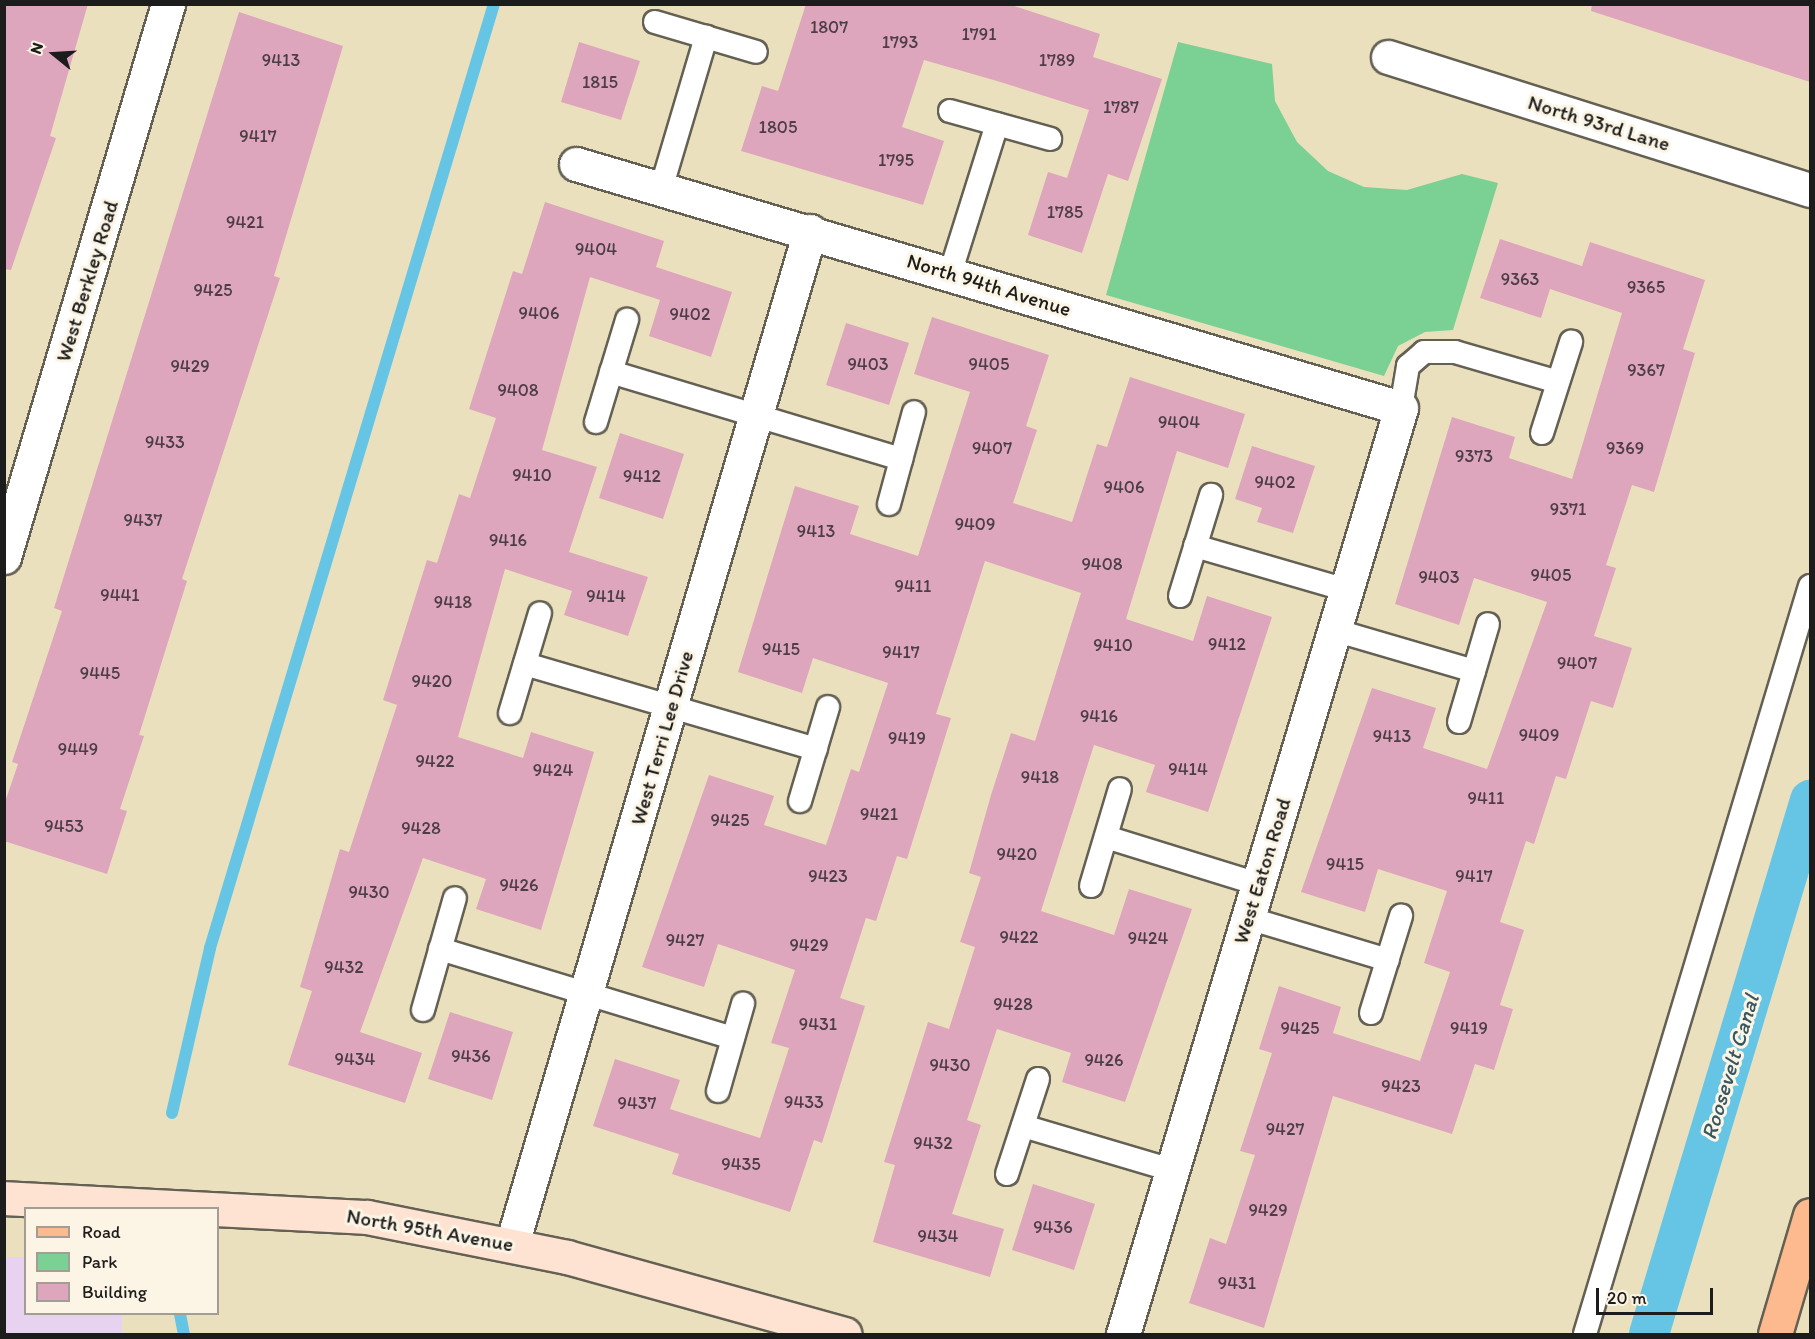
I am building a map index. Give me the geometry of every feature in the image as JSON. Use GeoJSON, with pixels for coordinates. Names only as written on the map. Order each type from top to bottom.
{"type":"FeatureCollection","features":[{"type":"Feature","properties":{"kind":"main road"},"geometry":{"type":"LineString","coordinates":[[1775,1335],[1810,1215]]}},
{"type":"Feature","properties":{"kind":"street","name":"West Berkley Road"},"geometry":{"type":"LineString","coordinates":[[4,557],[168,4]]}},
{"type":"Feature","properties":{"kind":"street","name":"North 93rd Lane"},"geometry":{"type":"LineString","coordinates":[[1388,57],[1810,190]]}},
{"type":"Feature","properties":{"kind":"street","name":"North 94th Avenue"},"geometry":{"type":"LineString","coordinates":[[576,164],[810,231],[1401,408]]}},
{"type":"Feature","properties":{"kind":"street","name":"West Terri Lee Drive"},"geometry":{"type":"LineString","coordinates":[[512,1244],[588,994],[810,231]]}},
{"type":"Feature","properties":{"kind":"street","name":"West Eaton Road"},"geometry":{"type":"LineString","coordinates":[[1123,1335],[1401,408]]}},
{"type":"Feature","properties":{"kind":"street","name":"North 95th Avenue"},"geometry":{"type":"LineString","coordinates":[[4,1198],[216,1207]]}},
{"type":"Feature","properties":{"kind":"street","name":"North 95th Avenue"},"geometry":{"type":"LineString","coordinates":[[219,1207],[310,1211],[512,1244],[844,1335]]}},
{"type":"Feature","properties":{"kind":"lane"},"geometry":{"type":"LineString","coordinates":[[655,22],[756,52]]}},
{"type":"Feature","properties":{"kind":"lane"},"geometry":{"type":"LineString","coordinates":[[661,189],[706,37]]}},
{"type":"Feature","properties":{"kind":"lane"},"geometry":{"type":"LineString","coordinates":[[951,111],[1050,140]]}},
{"type":"Feature","properties":{"kind":"lane"},"geometry":{"type":"LineString","coordinates":[[950,274],[997,124]]}},
{"type":"Feature","properties":{"kind":"lane"},"geometry":{"type":"LineString","coordinates":[[596,422],[627,320]]}},
{"type":"Feature","properties":{"kind":"lane"},"geometry":{"type":"LineString","coordinates":[[1542,433],[1571,342]]}},
{"type":"Feature","properties":{"kind":"lane"},"geometry":{"type":"LineString","coordinates":[[1401,408],[1408,366],[1424,352],[1455,352],[1558,382]]}},
{"type":"Feature","properties":{"kind":"lane"},"geometry":{"type":"LineString","coordinates":[[611,372],[901,459]]}},
{"type":"Feature","properties":{"kind":"lane"},"geometry":{"type":"LineString","coordinates":[[889,504],[914,412]]}},
{"type":"Feature","properties":{"kind":"lane"},"geometry":{"type":"LineString","coordinates":[[1180,596],[1211,495]]}},
{"type":"Feature","properties":{"kind":"lane"},"geometry":{"type":"LineString","coordinates":[[1195,546],[1346,590]]}},
{"type":"Feature","properties":{"kind":"lane"},"geometry":{"type":"LineString","coordinates":[[1585,1335],[1810,586]]}},
{"type":"Feature","properties":{"kind":"lane"},"geometry":{"type":"LineString","coordinates":[[510,713],[540,613]]}},
{"type":"Feature","properties":{"kind":"lane"},"geometry":{"type":"LineString","coordinates":[[1459,722],[1488,624]]}},
{"type":"Feature","properties":{"kind":"lane"},"geometry":{"type":"LineString","coordinates":[[1334,630],[1474,670]]}},
{"type":"Feature","properties":{"kind":"lane"},"geometry":{"type":"LineString","coordinates":[[525,664],[816,749]]}},
{"type":"Feature","properties":{"kind":"lane"},"geometry":{"type":"LineString","coordinates":[[800,801],[828,707]]}},
{"type":"Feature","properties":{"kind":"lane"},"geometry":{"type":"LineString","coordinates":[[1091,886],[1120,789]]}},
{"type":"Feature","properties":{"kind":"lane"},"geometry":{"type":"LineString","coordinates":[[1106,837],[1258,884]]}},
{"type":"Feature","properties":{"kind":"lane"},"geometry":{"type":"LineString","coordinates":[[423,1010],[455,898]]}},
{"type":"Feature","properties":{"kind":"lane"},"geometry":{"type":"LineString","coordinates":[[1371,1013],[1401,916]]}},
{"type":"Feature","properties":{"kind":"lane"},"geometry":{"type":"LineString","coordinates":[[1248,918],[1388,960]]}},
{"type":"Feature","properties":{"kind":"lane"},"geometry":{"type":"LineString","coordinates":[[440,949],[733,1038]]}},
{"type":"Feature","properties":{"kind":"lane"},"geometry":{"type":"LineString","coordinates":[[718,1090],[743,1004]]}},
{"type":"Feature","properties":{"kind":"lane"},"geometry":{"type":"LineString","coordinates":[[1007,1174],[1038,1078]]}},
{"type":"Feature","properties":{"kind":"lane"},"geometry":{"type":"LineString","coordinates":[[1023,1126],[1172,1170]]}},
{"type":"Feature","properties":{"kind":"shaded area"},"geometry":{"type":"Polygon","coordinates":[[[5,1257],[24,1257],[24,1315],[122,1315],[122,1334],[5,1334],[5,1257]]]}},
{"type":"Feature","properties":{"kind":"green space"},"geometry":{"type":"Polygon","coordinates":[[[1178,42],[1272,64],[1275,101],[1297,142],[1328,171],[1364,187],[1407,190],[1462,174],[1498,183],[1453,330],[1425,332],[1398,346],[1384,376],[1106,295],[1178,42]]]}},
{"type":"Feature","properties":{"kind":"building"},"geometry":{"type":"Polygon","coordinates":[[[4,4],[88,4],[50,136],[56,138],[11,270],[4,269],[4,4]]]}},
{"type":"Feature","properties":{"kind":"building"},"geometry":{"type":"Polygon","coordinates":[[[806,4],[1008,4],[1100,34],[1093,57],[1162,79],[1128,181],[1108,174],[1082,253],[1028,235],[1048,172],[1067,178],[1089,110],[997,81],[924,60],[902,127],[944,141],[923,205],[741,151],[762,86],[778,91],[806,4]]]}},
{"type":"Feature","properties":{"kind":"building"},"geometry":{"type":"Polygon","coordinates":[[[1592,4],[1810,4],[1810,82],[1591,11],[1592,4]]]}},
{"type":"Feature","properties":{"kind":"building"},"geometry":{"type":"Polygon","coordinates":[[[239,12],[343,46],[274,276],[280,278],[182,579],[187,581],[139,735],[144,736],[120,809],[127,811],[107,874],[4,841],[4,805],[18,764],[12,762],[62,611],[54,608],[239,12]]]}},
{"type":"Feature","properties":{"kind":"building"},"geometry":{"type":"Polygon","coordinates":[[[579,42],[640,61],[621,120],[561,102],[579,42]]]}},
{"type":"Feature","properties":{"kind":"building"},"geometry":{"type":"Polygon","coordinates":[[[545,202],[664,241],[656,267],[732,292],[711,357],[649,336],[660,300],[590,277],[542,450],[597,467],[569,552],[648,577],[628,636],[564,615],[572,591],[505,569],[458,737],[523,758],[531,732],[594,752],[541,930],[476,909],[486,879],[423,858],[360,1032],[422,1053],[405,1103],[288,1065],[312,991],[300,987],[340,849],[349,852],[397,705],[383,700],[427,560],[437,563],[459,494],[470,498],[496,418],[469,409],[513,271],[522,274],[545,202]]]}},
{"type":"Feature","properties":{"kind":"building"},"geometry":{"type":"Polygon","coordinates":[[[1500,239],[1582,266],[1590,242],[1705,280],[1683,349],[1695,353],[1654,492],[1632,485],[1606,565],[1616,568],[1594,636],[1632,648],[1613,708],[1591,701],[1566,779],[1556,776],[1534,844],[1526,841],[1500,922],[1524,930],[1500,1005],[1513,1009],[1494,1070],[1475,1064],[1452,1134],[1333,1096],[1264,1328],[1189,1303],[1210,1238],[1226,1244],[1255,1155],[1240,1151],[1272,1053],[1259,1049],[1279,986],[1341,1007],[1333,1033],[1420,1061],[1450,972],[1424,963],[1447,891],[1378,869],[1365,912],[1301,892],[1372,688],[1436,708],[1423,748],[1487,769],[1547,602],[1474,578],[1459,625],[1395,604],[1452,417],[1515,437],[1509,458],[1572,479],[1622,313],[1550,289],[1541,318],[1480,298],[1500,239]]]}},
{"type":"Feature","properties":{"kind":"building"},"geometry":{"type":"Polygon","coordinates":[[[932,317],[1049,355],[1026,426],[1037,430],[1013,503],[1072,522],[1097,444],[1107,447],[1130,377],[1245,414],[1228,468],[1177,451],[1126,619],[1193,641],[1207,596],[1272,617],[1208,812],[1146,792],[1155,765],[1094,745],[1041,911],[1114,935],[1129,889],[1192,909],[1125,1102],[1062,1082],[1071,1053],[997,1029],[967,1120],[981,1125],[952,1214],[1004,1229],[990,1277],[873,1242],[895,1165],[884,1162],[928,1022],[949,1029],[975,947],[960,942],[981,877],[969,873],[991,795],[1011,733],[1035,741],[1081,593],[985,561],[936,714],[951,718],[907,859],[897,856],[876,921],[866,918],[840,998],[865,1006],[822,1143],[814,1140],[790,1212],[672,1174],[679,1154],[593,1126],[615,1059],[680,1080],[670,1109],[760,1138],[789,1048],[771,1043],[795,970],[718,944],[704,987],[642,967],[709,775],[774,796],[764,825],[826,845],[851,769],[859,772],[888,683],[813,658],[802,693],[738,672],[795,486],[859,506],[850,534],[918,556],[970,392],[914,374],[932,317]]]}},
{"type":"Feature","properties":{"kind":"building"},"geometry":{"type":"Polygon","coordinates":[[[846,323],[909,343],[889,405],[826,385],[846,323]]]}},
{"type":"Feature","properties":{"kind":"building"},"geometry":{"type":"Polygon","coordinates":[[[620,433],[684,454],[663,519],[599,498],[620,433]]]}},
{"type":"Feature","properties":{"kind":"building"},"geometry":{"type":"Polygon","coordinates":[[[1252,446],[1315,466],[1293,533],[1257,522],[1262,508],[1235,499],[1252,446]]]}},
{"type":"Feature","properties":{"kind":"building"},"geometry":{"type":"Polygon","coordinates":[[[450,1012],[513,1032],[492,1100],[428,1079],[450,1012]]]}},
{"type":"Feature","properties":{"kind":"building"},"geometry":{"type":"Polygon","coordinates":[[[1033,1184],[1095,1204],[1074,1270],[1012,1250],[1033,1184]]]}},
{"type":"Feature","properties":{"kind":"waterway"},"geometry":{"type":"LineString","coordinates":[[172,1113],[210,948],[494,4]]}},
{"type":"Feature","properties":{"kind":"waterway","name":"Roosevelt Canal"},"geometry":{"type":"LineString","coordinates":[[1649,1334],[1810,800]]}},
{"type":"Feature","properties":{"kind":"waterway"},"geometry":{"type":"LineString","coordinates":[[180,1315],[184,1334]]}}]}
